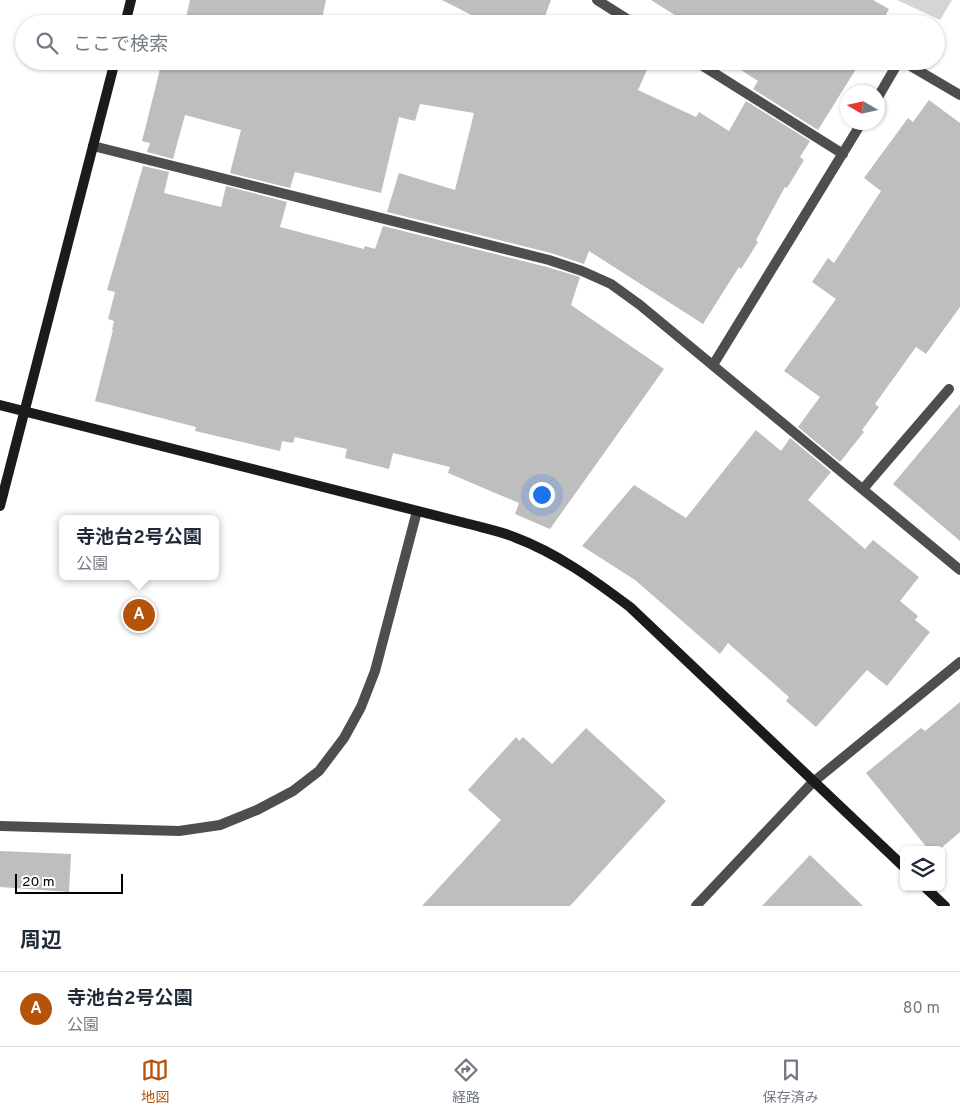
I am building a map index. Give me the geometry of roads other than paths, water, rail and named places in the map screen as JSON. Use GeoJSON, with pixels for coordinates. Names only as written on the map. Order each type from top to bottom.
{"type":"FeatureCollection","features":[{"type":"Feature","properties":{"kind":"street"},"geometry":{"type":"LineString","coordinates":[[127,15],[131,0]]}},
{"type":"Feature","properties":{"kind":"street"},"geometry":{"type":"LineString","coordinates":[[598,0],[621,15]]}},
{"type":"Feature","properties":{"kind":"street"},"geometry":{"type":"LineString","coordinates":[[0,506],[113,70]]}},
{"type":"Feature","properties":{"kind":"street"},"geometry":{"type":"LineString","coordinates":[[709,70],[843,154]]}},
{"type":"Feature","properties":{"kind":"street"},"geometry":{"type":"LineString","coordinates":[[885,86],[895,70]]}},
{"type":"Feature","properties":{"kind":"street"},"geometry":{"type":"LineString","coordinates":[[917,70],[960,95]]}},
{"type":"Feature","properties":{"kind":"street"},"geometry":{"type":"LineString","coordinates":[[713,366],[857,130]]}},
{"type":"Feature","properties":{"kind":"street"},"geometry":{"type":"LineString","coordinates":[[93,146],[549,260],[582,271],[611,284],[640,305],[960,570]]}},
{"type":"Feature","properties":{"kind":"street"},"geometry":{"type":"LineString","coordinates":[[864,490],[949,389]]}},
{"type":"Feature","properties":{"kind":"street"},"geometry":{"type":"LineString","coordinates":[[0,405],[514,537],[558,557],[630,607],[900,863]]}},
{"type":"Feature","properties":{"kind":"street"},"geometry":{"type":"LineString","coordinates":[[0,826],[179,831],[220,825],[257,810],[300,786],[319,770],[329,758],[344,738],[361,707],[375,671],[416,511]]}},
{"type":"Feature","properties":{"kind":"street"},"geometry":{"type":"LineString","coordinates":[[696,906],[814,782],[960,662]]}},
{"type":"Feature","properties":{"kind":"street"},"geometry":{"type":"LineString","coordinates":[[929,891],[945,906]]}},
{"type":"Feature","properties":{"kind":"place","name":"寺池台2号公園"},"geometry":{"type":"Point","coordinates":[139,615]}}]}
